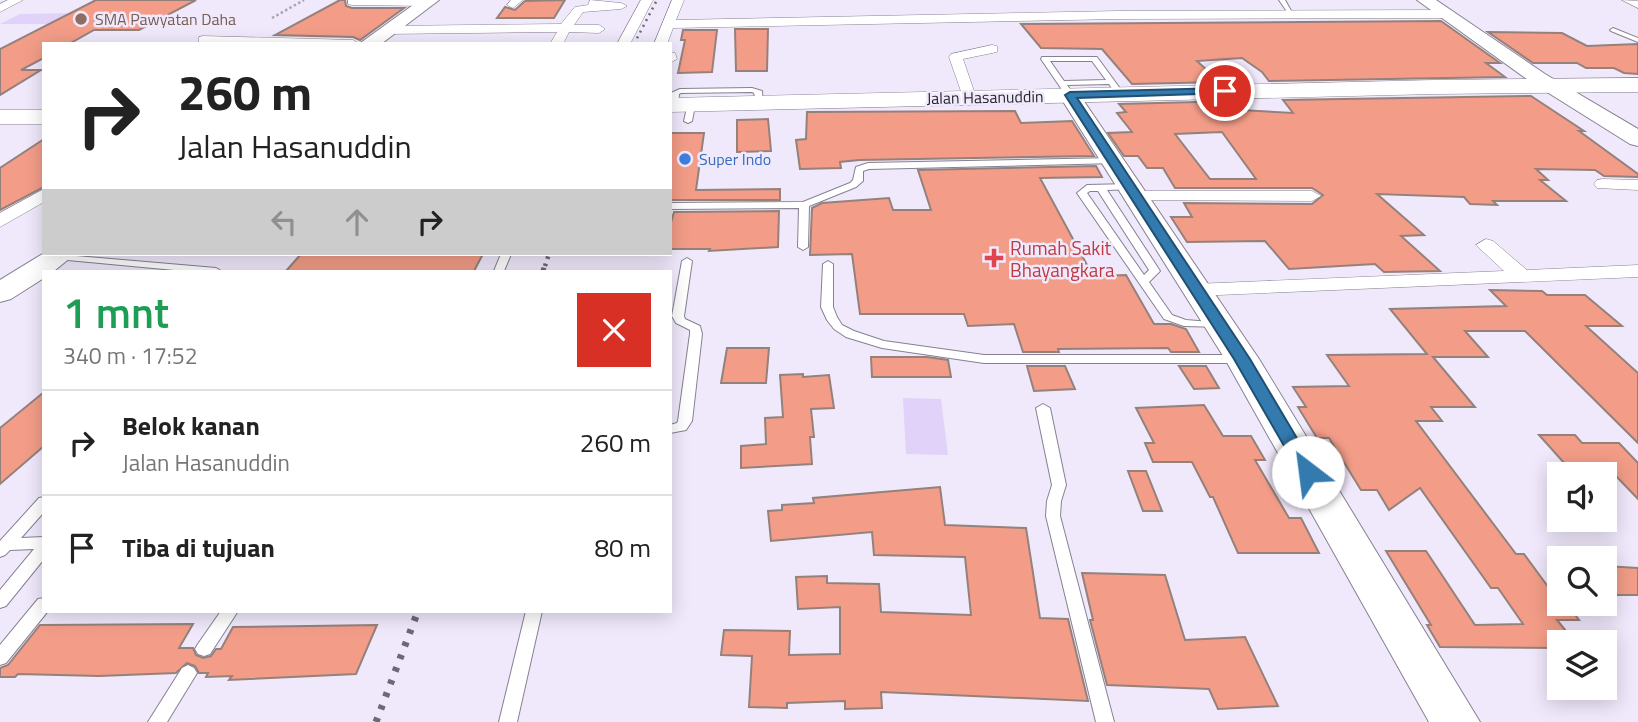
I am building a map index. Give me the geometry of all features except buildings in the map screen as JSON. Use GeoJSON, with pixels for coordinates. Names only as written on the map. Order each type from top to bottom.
{"type":"FeatureCollection","features":[{"type":"Feature","properties":{"kind":"main road","name":"Jalan Hasanuddin"},"geometry":{"type":"LineString","coordinates":[[681,109],[760,103],[969,97],[1066,89],[1638,85]]}},
{"type":"Feature","properties":{"kind":"main road"},"geometry":{"type":"LineString","coordinates":[[0,117],[42,117]]}},
{"type":"Feature","properties":{"kind":"street"},"geometry":{"type":"LineString","coordinates":[[0,8],[17,0]]}},
{"type":"Feature","properties":{"kind":"street"},"geometry":{"type":"LineString","coordinates":[[624,42],[647,0]]}},
{"type":"Feature","properties":{"kind":"street"},"geometry":{"type":"LineString","coordinates":[[661,42],[678,0]]}},
{"type":"Feature","properties":{"kind":"street"},"geometry":{"type":"LineString","coordinates":[[1060,0],[1068,16]]}},
{"type":"Feature","properties":{"kind":"street"},"geometry":{"type":"LineString","coordinates":[[1077,0],[1087,16]]}},
{"type":"Feature","properties":{"kind":"street"},"geometry":{"type":"LineString","coordinates":[[1425,0],[1551,86],[1637,138]]}},
{"type":"Feature","properties":{"kind":"street"},"geometry":{"type":"LineString","coordinates":[[1628,0],[1638,5]]}},
{"type":"Feature","properties":{"kind":"street"},"geometry":{"type":"LineString","coordinates":[[352,2],[429,1]]}},
{"type":"Feature","properties":{"kind":"street"},"geometry":{"type":"LineString","coordinates":[[371,42],[429,1]]}},
{"type":"Feature","properties":{"kind":"street"},"geometry":{"type":"LineString","coordinates":[[557,42],[579,9],[592,8],[595,3],[621,6]]}},
{"type":"Feature","properties":{"kind":"street"},"geometry":{"type":"LineString","coordinates":[[668,24],[1068,16],[1445,15]]}},
{"type":"Feature","properties":{"kind":"street"},"geometry":{"type":"LineString","coordinates":[[388,30],[599,29]]}},
{"type":"Feature","properties":{"kind":"street"},"geometry":{"type":"LineString","coordinates":[[203,40],[278,42]]}},
{"type":"Feature","properties":{"kind":"street"},"geometry":{"type":"LineString","coordinates":[[969,97],[956,57],[992,49]]}},
{"type":"Feature","properties":{"kind":"street"},"geometry":{"type":"LineString","coordinates":[[1066,89],[1120,183],[1242,359],[1455,722]]}},
{"type":"Feature","properties":{"kind":"street"},"geometry":{"type":"LineString","coordinates":[[1120,183],[1312,196]]}},
{"type":"Feature","properties":{"kind":"street"},"geometry":{"type":"LineString","coordinates":[[1603,184],[1638,185]]}},
{"type":"Feature","properties":{"kind":"street"},"geometry":{"type":"LineString","coordinates":[[0,221],[42,195]]}},
{"type":"Feature","properties":{"kind":"street"},"geometry":{"type":"LineString","coordinates":[[1486,244],[1522,276]]}},
{"type":"Feature","properties":{"kind":"street"},"geometry":{"type":"LineString","coordinates":[[2,290],[50,263]]}},
{"type":"Feature","properties":{"kind":"street"},"geometry":{"type":"LineString","coordinates":[[1195,290],[1638,271]]}},
{"type":"Feature","properties":{"kind":"lane"},"geometry":{"type":"LineString","coordinates":[[1282,0],[1292,15]]}},
{"type":"Feature","properties":{"kind":"lane"},"geometry":{"type":"LineString","coordinates":[[1613,30],[1638,40]]}},
{"type":"Feature","properties":{"kind":"lane"},"geometry":{"type":"LineString","coordinates":[[1066,89],[1045,59],[1094,59],[1116,88]]}},
{"type":"Feature","properties":{"kind":"lane"},"geometry":{"type":"LineString","coordinates":[[672,206],[804,205],[853,186],[858,181],[859,170],[869,166],[1120,183]]}},
{"type":"Feature","properties":{"kind":"lane"},"geometry":{"type":"LineString","coordinates":[[1120,183],[1087,188],[1082,193],[1168,317],[1184,323],[1219,325]]}},
{"type":"Feature","properties":{"kind":"lane"},"geometry":{"type":"LineString","coordinates":[[1120,183],[1155,271],[1143,281]]}},
{"type":"Feature","properties":{"kind":"lane"},"geometry":{"type":"LineString","coordinates":[[803,247],[804,205]]}},
{"type":"Feature","properties":{"kind":"lane"},"geometry":{"type":"LineString","coordinates":[[672,429],[681,427],[685,421],[696,334],[696,328],[680,321],[678,316],[687,261]]}},
{"type":"Feature","properties":{"kind":"lane"},"geometry":{"type":"LineString","coordinates":[[50,263],[195,270]]}},
{"type":"Feature","properties":{"kind":"lane"},"geometry":{"type":"LineString","coordinates":[[828,264],[827,307],[831,318],[838,327],[850,334],[881,344],[984,359],[1242,359]]}},
{"type":"Feature","properties":{"kind":"lane"},"geometry":{"type":"LineString","coordinates":[[1043,408],[1059,485],[1053,516],[1104,722]]}},
{"type":"Feature","properties":{"kind":"lane"},"geometry":{"type":"LineString","coordinates":[[3,548],[42,504]]}},
{"type":"Feature","properties":{"kind":"lane"},"geometry":{"type":"LineString","coordinates":[[3,548],[42,542]]}},
{"type":"Feature","properties":{"kind":"lane"},"geometry":{"type":"LineString","coordinates":[[0,601],[42,550]]}},
{"type":"Feature","properties":{"kind":"lane"},"geometry":{"type":"LineString","coordinates":[[0,659],[42,606]]}},
{"type":"Feature","properties":{"kind":"lane"},"geometry":{"type":"LineString","coordinates":[[204,649],[229,613]]}},
{"type":"Feature","properties":{"kind":"lane"},"geometry":{"type":"LineString","coordinates":[[508,722],[534,613]]}},
{"type":"Feature","properties":{"kind":"lane"},"geometry":{"type":"LineString","coordinates":[[157,722],[188,673]]}},
{"type":"Feature","properties":{"kind":"path"},"geometry":{"type":"LineString","coordinates":[[272,18],[304,0]]}},
{"type":"Feature","properties":{"kind":"shaded area"},"geometry":{"type":"Polygon","coordinates":[[[76,13],[56,24],[0,24],[20,14],[76,13]]]}},
{"type":"Feature","properties":{"kind":"shaded area"},"geometry":{"type":"Polygon","coordinates":[[[903,398],[941,399],[948,455],[906,454],[903,398]]]}},
{"type":"Feature","properties":{"kind":"railway"},"geometry":{"type":"LineString","coordinates":[[635,42],[657,0]]}},
{"type":"Feature","properties":{"kind":"railway"},"geometry":{"type":"LineString","coordinates":[[545,266],[548,256]]}},
{"type":"Feature","properties":{"kind":"railway"},"geometry":{"type":"LineString","coordinates":[[543,270],[545,264]]}},
{"type":"Feature","properties":{"kind":"railway"},"geometry":{"type":"LineString","coordinates":[[376,722],[417,613]]}},
{"type":"Feature","properties":{"kind":"place","name":"SMA Pawyatan Daha"},"geometry":{"type":"Point","coordinates":[81,19]}},
{"type":"Feature","properties":{"kind":"place","name":"Super Indo"},"geometry":{"type":"Point","coordinates":[685,159]}},
{"type":"Feature","properties":{"kind":"place","name":"Rumah Sakit Bhayangkara"},"geometry":{"type":"Point","coordinates":[994,258]}},
{"type":"Feature","properties":{"kind":"route"},"geometry":{"type":"LineString","coordinates":[[1225,91],[1070,95],[1242,359],[1308,472]]}}]}
